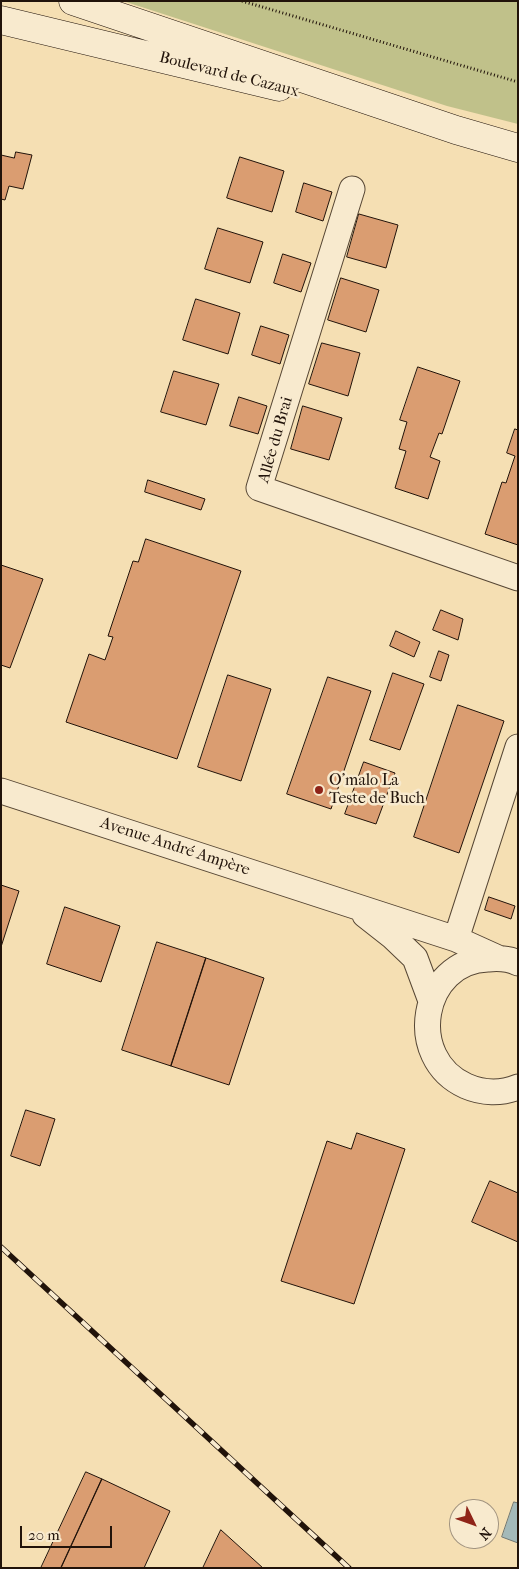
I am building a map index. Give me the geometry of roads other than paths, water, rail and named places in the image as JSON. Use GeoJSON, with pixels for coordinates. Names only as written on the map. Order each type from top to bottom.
{"type":"FeatureCollection","features":[{"type":"Feature","properties":{"kind":"main road","name":"Boulevard de Cazaux"},"geometry":{"type":"LineString","coordinates":[[73,1],[456,130],[518,148]]}},
{"type":"Feature","properties":{"kind":"main road","name":"Boulevard de Cazaux"},"geometry":{"type":"LineString","coordinates":[[1,20],[456,130]]}},
{"type":"Feature","properties":{"kind":"street","name":"Allée du Brai"},"geometry":{"type":"LineString","coordinates":[[352,189],[259,488],[518,578]]}},
{"type":"Feature","properties":{"kind":"street"},"geometry":{"type":"LineString","coordinates":[[456,939],[518,747]]}},
{"type":"Feature","properties":{"kind":"street","name":"Avenue André Ampère"},"geometry":{"type":"LineString","coordinates":[[1,790],[349,903],[456,939],[508,960]]}},
{"type":"Feature","properties":{"kind":"street","name":"Avenue André Ampère"},"geometry":{"type":"LineString","coordinates":[[349,903],[393,936],[414,958],[431,1001]]}},
{"type":"Feature","properties":{"kind":"street","name":"Avenue André Ampère"},"geometry":{"type":"LineString","coordinates":[[508,960],[481,959],[465,964],[450,973],[439,986],[431,1001],[427,1019],[427,1037],[434,1055],[444,1070],[458,1082],[475,1090],[493,1092],[511,1090],[518,1087]]}},
{"type":"Feature","properties":{"kind":"railway"},"geometry":{"type":"LineString","coordinates":[[1,1247],[349,1568]]}},
{"type":"Feature","properties":{"kind":"place","name":"O'malo La Teste de Buch"},"geometry":{"type":"Point","coordinates":[319,790]}}]}
